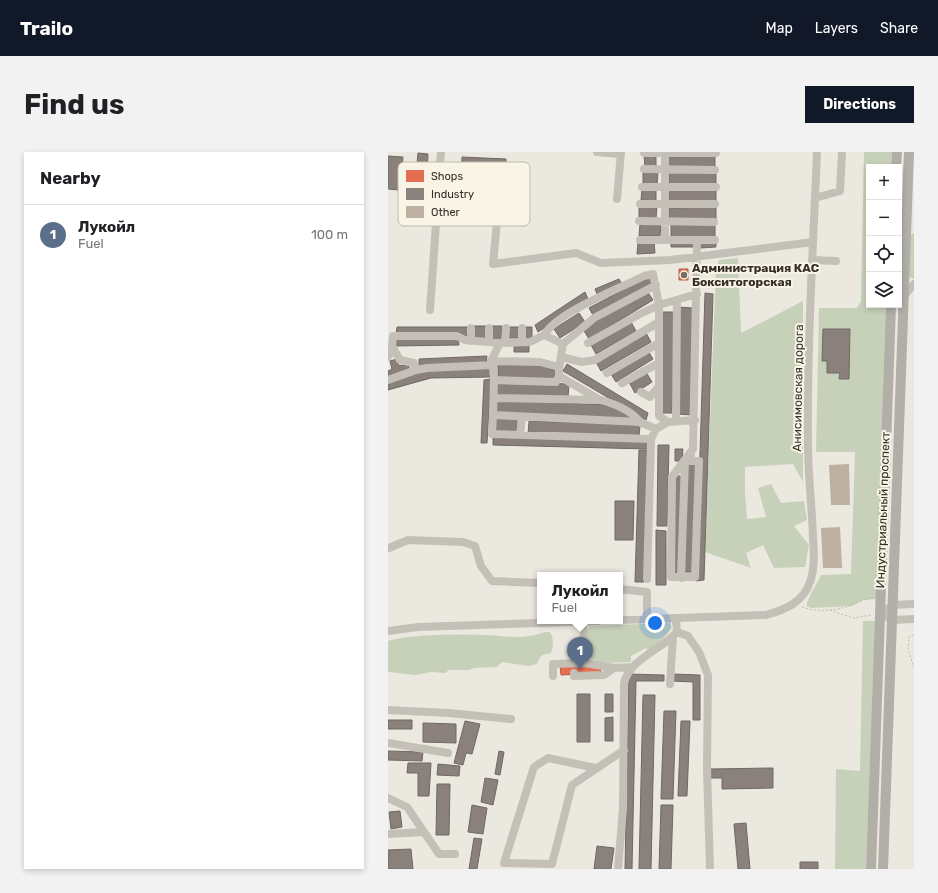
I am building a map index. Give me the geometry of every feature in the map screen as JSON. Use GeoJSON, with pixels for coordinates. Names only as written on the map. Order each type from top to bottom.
{"type":"FeatureCollection","features":[{"type":"Feature","properties":{"kind":"main road"},"geometry":{"type":"LineString","coordinates":[[896,152],[896,164]]}},
{"type":"Feature","properties":{"kind":"main road","name":"Индустриальный проспект"},"geometry":{"type":"LineString","coordinates":[[883,869],[904,296],[910,222],[909,152]]}},
{"type":"Feature","properties":{"kind":"main road","name":"Индустриальный проспект"},"geometry":{"type":"LineString","coordinates":[[871,869],[891,308]]}},
{"type":"Feature","properties":{"kind":"street"},"geometry":{"type":"LineString","coordinates":[[440,162],[441,152]]}},
{"type":"Feature","properties":{"kind":"street"},"geometry":{"type":"LineString","coordinates":[[597,152],[620,153],[616,199]]}},
{"type":"Feature","properties":{"kind":"street","name":"Анисимовская дорога"},"geometry":{"type":"LineString","coordinates":[[623,620],[766,615],[781,610],[794,603],[806,592],[813,572],[814,550],[808,444],[813,242],[817,152]]}},
{"type":"Feature","properties":{"kind":"street"},"geometry":{"type":"LineString","coordinates":[[815,198],[840,191],[842,152]]}},
{"type":"Feature","properties":{"kind":"street"},"geometry":{"type":"LineString","coordinates":[[644,153],[716,153]]}},
{"type":"Feature","properties":{"kind":"street"},"geometry":{"type":"LineString","coordinates":[[665,153],[665,240]]}},
{"type":"Feature","properties":{"kind":"street"},"geometry":{"type":"LineString","coordinates":[[644,169],[715,170]]}},
{"type":"Feature","properties":{"kind":"street"},"geometry":{"type":"LineString","coordinates":[[642,187],[716,187]]}},
{"type":"Feature","properties":{"kind":"street"},"geometry":{"type":"LineString","coordinates":[[640,204],[715,204]]}},
{"type":"Feature","properties":{"kind":"street"},"geometry":{"type":"LineString","coordinates":[[639,221],[714,222]]}},
{"type":"Feature","properties":{"kind":"street"},"geometry":{"type":"LineString","coordinates":[[430,310],[436,226]]}},
{"type":"Feature","properties":{"kind":"street"},"geometry":{"type":"LineString","coordinates":[[496,226],[493,264],[576,253],[601,263],[670,260],[813,242]]}},
{"type":"Feature","properties":{"kind":"street"},"geometry":{"type":"LineString","coordinates":[[640,240],[715,240]]}},
{"type":"Feature","properties":{"kind":"street"},"geometry":{"type":"LineString","coordinates":[[691,452],[691,461],[699,461],[695,577],[671,577],[672,477],[693,449],[697,240]]}},
{"type":"Feature","properties":{"kind":"street"},"geometry":{"type":"LineString","coordinates":[[813,260],[836,261]]}},
{"type":"Feature","properties":{"kind":"street"},"geometry":{"type":"LineString","coordinates":[[388,357],[393,348],[393,336],[457,336],[465,340],[472,341],[503,343],[530,342],[544,336],[548,330],[578,308],[644,276],[653,274],[659,305],[659,416],[672,422]]}},
{"type":"Feature","properties":{"kind":"street"},"geometry":{"type":"LineString","coordinates":[[904,296],[914,284]]}},
{"type":"Feature","properties":{"kind":"street"},"geometry":{"type":"LineString","coordinates":[[494,380],[556,382],[559,376],[559,366],[563,344],[594,318],[656,285]]}},
{"type":"Feature","properties":{"kind":"street"},"geometry":{"type":"LineString","coordinates":[[588,343],[638,314],[659,305],[697,294]]}},
{"type":"Feature","properties":{"kind":"street"},"geometry":{"type":"LineString","coordinates":[[672,422],[677,300]]}},
{"type":"Feature","properties":{"kind":"street"},"geometry":{"type":"LineString","coordinates":[[561,357],[582,362],[596,360],[659,322]]}},
{"type":"Feature","properties":{"kind":"street"},"geometry":{"type":"LineString","coordinates":[[471,328],[472,341]]}},
{"type":"Feature","properties":{"kind":"street"},"geometry":{"type":"LineString","coordinates":[[489,328],[489,342]]}},
{"type":"Feature","properties":{"kind":"street"},"geometry":{"type":"LineString","coordinates":[[506,328],[503,343],[492,363],[494,380],[492,434],[651,439]]}},
{"type":"Feature","properties":{"kind":"street"},"geometry":{"type":"LineString","coordinates":[[522,328],[522,342]]}},
{"type":"Feature","properties":{"kind":"street"},"geometry":{"type":"LineString","coordinates":[[544,336],[563,344]]}},
{"type":"Feature","properties":{"kind":"street"},"geometry":{"type":"LineString","coordinates":[[607,373],[659,343]]}},
{"type":"Feature","properties":{"kind":"street"},"geometry":{"type":"LineString","coordinates":[[393,348],[400,360],[414,363],[416,370]]}},
{"type":"Feature","properties":{"kind":"street"},"geometry":{"type":"LineString","coordinates":[[388,380],[416,370],[427,368],[492,363],[540,362],[559,366]]}},
{"type":"Feature","properties":{"kind":"street"},"geometry":{"type":"LineString","coordinates":[[622,383],[659,363]]}},
{"type":"Feature","properties":{"kind":"street"},"geometry":{"type":"LineString","coordinates":[[559,376],[601,400],[614,404],[638,418],[641,423]]}},
{"type":"Feature","properties":{"kind":"street"},"geometry":{"type":"LineString","coordinates":[[641,392],[650,397],[659,386]]}},
{"type":"Feature","properties":{"kind":"street"},"geometry":{"type":"LineString","coordinates":[[494,398],[601,400]]}},
{"type":"Feature","properties":{"kind":"street"},"geometry":{"type":"LineString","coordinates":[[493,415],[641,423],[656,429]]}},
{"type":"Feature","properties":{"kind":"street"},"geometry":{"type":"LineString","coordinates":[[520,434],[522,417]]}},
{"type":"Feature","properties":{"kind":"street"},"geometry":{"type":"LineString","coordinates":[[647,579],[651,439],[656,429],[672,422],[694,420]]}},
{"type":"Feature","properties":{"kind":"street"},"geometry":{"type":"LineString","coordinates":[[388,548],[408,540],[463,542],[475,546],[481,566],[492,580],[537,583]]}},
{"type":"Feature","properties":{"kind":"street"},"geometry":{"type":"LineString","coordinates":[[623,589],[647,592],[647,619]]}},
{"type":"Feature","properties":{"kind":"street"},"geometry":{"type":"LineString","coordinates":[[880,614],[893,606],[914,604]]}},
{"type":"Feature","properties":{"kind":"street"},"geometry":{"type":"LineString","coordinates":[[880,614],[892,620],[914,619]]}},
{"type":"Feature","properties":{"kind":"street"},"geometry":{"type":"LineString","coordinates":[[670,684],[676,618]]}},
{"type":"Feature","properties":{"kind":"street"},"geometry":{"type":"LineString","coordinates":[[388,630],[418,627],[537,623]]}},
{"type":"Feature","properties":{"kind":"street"},"geometry":{"type":"LineString","coordinates":[[583,624],[585,663]]}},
{"type":"Feature","properties":{"kind":"street"},"geometry":{"type":"LineString","coordinates":[[618,869],[623,808],[624,683],[626,674],[675,634],[688,636],[699,652],[708,675],[707,769],[710,869]]}},
{"type":"Feature","properties":{"kind":"street"},"geometry":{"type":"LineString","coordinates":[[554,676],[553,664],[574,668],[585,663],[614,668],[633,667]]}},
{"type":"Feature","properties":{"kind":"street"},"geometry":{"type":"LineString","coordinates":[[574,668],[574,676],[604,675],[614,668]]}},
{"type":"Feature","properties":{"kind":"street"},"geometry":{"type":"LineString","coordinates":[[388,710],[449,713],[511,719]]}},
{"type":"Feature","properties":{"kind":"street"},"geometry":{"type":"LineString","coordinates":[[388,742],[448,753]]}},
{"type":"Feature","properties":{"kind":"street"},"geometry":{"type":"LineString","coordinates":[[596,768],[548,758],[534,767],[504,863],[552,864],[572,785],[624,750]]}},
{"type":"Feature","properties":{"kind":"street"},"geometry":{"type":"LineString","coordinates":[[388,798],[407,808],[439,854],[455,854]]}},
{"type":"Feature","properties":{"kind":"street"},"geometry":{"type":"LineString","coordinates":[[388,834],[423,832]]}},
{"type":"Feature","properties":{"kind":"path"},"geometry":{"type":"LineString","coordinates":[[794,603],[808,609],[829,610],[881,597]]}},
{"type":"Feature","properties":{"kind":"path"},"geometry":{"type":"LineString","coordinates":[[829,610],[853,618],[880,614]]}},
{"type":"Feature","properties":{"kind":"path"},"geometry":{"type":"LineString","coordinates":[[914,635],[909,637],[907,642],[914,668]]}},
{"type":"Feature","properties":{"kind":"green space"},"geometry":{"type":"Polygon","coordinates":[[[864,152],[892,152],[891,164],[866,164],[866,308],[886,308],[876,599],[863,600],[852,606],[811,608],[807,606],[807,603],[821,575],[851,574],[855,452],[816,452],[819,308],[857,308],[861,301],[864,152]]]}},
{"type":"Feature","properties":{"kind":"green space"},"geometry":{"type":"Polygon","coordinates":[[[914,233],[914,279],[909,277],[911,235],[914,233]]]}},
{"type":"Feature","properties":{"kind":"green space"},"geometry":{"type":"Polygon","coordinates":[[[738,258],[741,333],[803,301],[803,482],[793,464],[745,467],[745,492],[747,519],[766,517],[758,488],[771,484],[781,503],[804,501],[807,520],[794,526],[809,545],[805,567],[774,568],[763,545],[746,553],[751,568],[705,552],[716,268],[719,260],[738,258]]]}},
{"type":"Feature","properties":{"kind":"green space"},"geometry":{"type":"Polygon","coordinates":[[[863,621],[875,621],[866,869],[835,869],[836,769],[860,771],[863,621]]]}},
{"type":"Feature","properties":{"kind":"green space"},"geometry":{"type":"Polygon","coordinates":[[[670,623],[672,628],[661,641],[648,651],[646,648],[631,656],[631,662],[598,663],[590,658],[587,631],[590,626],[670,623]]]}},
{"type":"Feature","properties":{"kind":"green space"},"geometry":{"type":"Polygon","coordinates":[[[550,632],[553,640],[553,646],[550,654],[545,654],[542,656],[537,664],[529,666],[502,662],[497,667],[474,668],[469,670],[449,670],[445,673],[431,672],[416,675],[388,672],[388,641],[409,637],[436,635],[523,637],[550,632]]]}},
{"type":"Feature","properties":{"kind":"building: Shops","name":"Администрация КАС Бокситогорская"},"geometry":{"type":"Polygon","coordinates":[[[679,269],[688,269],[688,280],[679,280],[679,269]]]}},
{"type":"Feature","properties":{"kind":"building: Shops"},"geometry":{"type":"Polygon","coordinates":[[[560,665],[600,666],[601,673],[561,675],[560,665]]]}},
{"type":"Feature","properties":{"kind":"building: Industry"},"geometry":{"type":"Polygon","coordinates":[[[418,153],[428,154],[428,162],[417,162],[418,153]]]}},
{"type":"Feature","properties":{"kind":"building: Industry"},"geometry":{"type":"Polygon","coordinates":[[[644,155],[656,155],[656,167],[645,167],[644,155]]]}},
{"type":"Feature","properties":{"kind":"building: Industry"},"geometry":{"type":"Polygon","coordinates":[[[388,156],[403,157],[403,162],[398,162],[398,190],[388,189],[388,156]]]}},
{"type":"Feature","properties":{"kind":"building: Industry"},"geometry":{"type":"Polygon","coordinates":[[[715,156],[715,168],[668,169],[668,157],[715,156]]]}},
{"type":"Feature","properties":{"kind":"building: Industry"},"geometry":{"type":"Polygon","coordinates":[[[462,157],[506,159],[506,162],[462,162],[462,157]]]}},
{"type":"Feature","properties":{"kind":"building: Industry"},"geometry":{"type":"Polygon","coordinates":[[[643,172],[658,172],[657,185],[643,185],[643,172]]]}},
{"type":"Feature","properties":{"kind":"building: Industry"},"geometry":{"type":"Polygon","coordinates":[[[716,172],[716,184],[669,185],[669,173],[716,172]]]}},
{"type":"Feature","properties":{"kind":"building: Industry"},"geometry":{"type":"Polygon","coordinates":[[[642,189],[656,189],[656,201],[641,200],[642,189]]]}},
{"type":"Feature","properties":{"kind":"building: Industry"},"geometry":{"type":"Polygon","coordinates":[[[716,189],[716,201],[669,202],[669,190],[716,189]]]}},
{"type":"Feature","properties":{"kind":"building: Industry"},"geometry":{"type":"Polygon","coordinates":[[[639,206],[657,206],[656,218],[639,218],[639,206]]]}},
{"type":"Feature","properties":{"kind":"building: Industry"},"geometry":{"type":"Polygon","coordinates":[[[716,207],[716,219],[669,220],[669,208],[716,207]]]}},
{"type":"Feature","properties":{"kind":"building: Industry"},"geometry":{"type":"Polygon","coordinates":[[[640,224],[661,224],[660,236],[639,236],[640,224]]]}},
{"type":"Feature","properties":{"kind":"building: Industry"},"geometry":{"type":"Polygon","coordinates":[[[671,225],[715,225],[715,237],[671,237],[671,225]]]}},
{"type":"Feature","properties":{"kind":"building: Industry"},"geometry":{"type":"Polygon","coordinates":[[[671,241],[694,242],[693,247],[671,247],[671,241]]]}},
{"type":"Feature","properties":{"kind":"building: Industry"},"geometry":{"type":"Polygon","coordinates":[[[716,241],[716,247],[700,248],[700,242],[716,241]]]}},
{"type":"Feature","properties":{"kind":"building: Industry"},"geometry":{"type":"Polygon","coordinates":[[[654,242],[655,253],[637,254],[638,243],[654,242]]]}},
{"type":"Feature","properties":{"kind":"building: Industry"},"geometry":{"type":"Polygon","coordinates":[[[649,276],[652,284],[593,315],[589,308],[649,276]]]}},
{"type":"Feature","properties":{"kind":"building: Industry"},"geometry":{"type":"Polygon","coordinates":[[[619,279],[622,284],[598,296],[595,289],[619,279]]]}},
{"type":"Feature","properties":{"kind":"building: Industry"},"geometry":{"type":"Polygon","coordinates":[[[647,291],[653,300],[589,339],[583,329],[647,291]]]}},
{"type":"Feature","properties":{"kind":"building: Industry"},"geometry":{"type":"Polygon","coordinates":[[[585,292],[588,299],[538,332],[535,325],[585,292]]]}},
{"type":"Feature","properties":{"kind":"building: Industry"},"geometry":{"type":"Polygon","coordinates":[[[705,293],[713,294],[704,580],[696,581],[705,293]]]}},
{"type":"Feature","properties":{"kind":"building: Industry"},"geometry":{"type":"Polygon","coordinates":[[[678,307],[693,308],[692,415],[677,414],[678,307]]]}},
{"type":"Feature","properties":{"kind":"building: Industry"},"geometry":{"type":"Polygon","coordinates":[[[662,312],[676,312],[672,413],[660,413],[662,312]]]}},
{"type":"Feature","properties":{"kind":"building: Industry"},"geometry":{"type":"Polygon","coordinates":[[[579,313],[585,322],[560,338],[554,329],[579,313]]]}},
{"type":"Feature","properties":{"kind":"building: Industry"},"geometry":{"type":"Polygon","coordinates":[[[631,322],[636,331],[596,354],[591,345],[631,322]]]}},
{"type":"Feature","properties":{"kind":"building: Industry"},"geometry":{"type":"Polygon","coordinates":[[[474,326],[486,326],[486,338],[474,338],[474,326]]]}},
{"type":"Feature","properties":{"kind":"building: Industry"},"geometry":{"type":"Polygon","coordinates":[[[491,326],[502,326],[502,339],[491,339],[491,326]]]}},
{"type":"Feature","properties":{"kind":"building: Industry"},"geometry":{"type":"Polygon","coordinates":[[[397,327],[469,327],[469,336],[463,336],[462,333],[396,334],[397,327]]]}},
{"type":"Feature","properties":{"kind":"building: Industry"},"geometry":{"type":"Polygon","coordinates":[[[508,327],[520,327],[520,338],[508,338],[508,327]]]}},
{"type":"Feature","properties":{"kind":"building: Industry"},"geometry":{"type":"Polygon","coordinates":[[[525,327],[532,327],[532,339],[525,339],[525,327]]]}},
{"type":"Feature","properties":{"kind":"building: Industry"},"geometry":{"type":"Polygon","coordinates":[[[823,329],[850,329],[849,379],[839,379],[840,373],[827,373],[827,361],[822,361],[823,329]]]}},
{"type":"Feature","properties":{"kind":"building: Industry"},"geometry":{"type":"Polygon","coordinates":[[[646,333],[651,342],[601,371],[596,362],[646,333]]]}},
{"type":"Feature","properties":{"kind":"building: Industry"},"geometry":{"type":"Polygon","coordinates":[[[458,337],[459,345],[395,346],[395,338],[458,337]]]}},
{"type":"Feature","properties":{"kind":"building: Industry"},"geometry":{"type":"Polygon","coordinates":[[[529,343],[529,352],[514,352],[514,344],[529,343]]]}},
{"type":"Feature","properties":{"kind":"building: Industry"},"geometry":{"type":"Polygon","coordinates":[[[648,351],[653,359],[616,382],[611,374],[648,351]]]}},
{"type":"Feature","properties":{"kind":"building: Industry"},"geometry":{"type":"Polygon","coordinates":[[[487,356],[486,363],[419,366],[419,359],[487,356]]]}},
{"type":"Feature","properties":{"kind":"building: Industry"},"geometry":{"type":"Polygon","coordinates":[[[397,359],[399,366],[408,364],[411,373],[388,379],[388,371],[392,369],[390,361],[397,359]]]}},
{"type":"Feature","properties":{"kind":"building: Industry"},"geometry":{"type":"Polygon","coordinates":[[[498,363],[550,365],[549,369],[557,369],[555,379],[498,377],[498,363]]]}},
{"type":"Feature","properties":{"kind":"building: Industry"},"geometry":{"type":"Polygon","coordinates":[[[567,364],[648,413],[646,420],[563,371],[567,364]]]}},
{"type":"Feature","properties":{"kind":"building: Industry"},"geometry":{"type":"Polygon","coordinates":[[[491,368],[490,377],[431,378],[388,390],[388,382],[427,370],[491,368]]]}},
{"type":"Feature","properties":{"kind":"building: Industry"},"geometry":{"type":"Polygon","coordinates":[[[646,372],[652,382],[635,393],[629,382],[646,372]]]}},
{"type":"Feature","properties":{"kind":"building: Industry"},"geometry":{"type":"Polygon","coordinates":[[[491,379],[487,443],[481,443],[484,380],[491,379]]]}},
{"type":"Feature","properties":{"kind":"building: Industry"},"geometry":{"type":"Polygon","coordinates":[[[496,381],[569,384],[568,397],[495,395],[496,381]]]}},
{"type":"Feature","properties":{"kind":"building: Industry"},"geometry":{"type":"Polygon","coordinates":[[[495,400],[609,405],[629,415],[629,420],[494,412],[495,400]]]}},
{"type":"Feature","properties":{"kind":"building: Industry"},"geometry":{"type":"Polygon","coordinates":[[[496,418],[517,419],[517,431],[495,431],[496,418]]]}},
{"type":"Feature","properties":{"kind":"building: Industry"},"geometry":{"type":"Polygon","coordinates":[[[529,421],[640,425],[639,436],[528,434],[529,421]]]}},
{"type":"Feature","properties":{"kind":"building: Industry"},"geometry":{"type":"Polygon","coordinates":[[[493,437],[647,441],[647,449],[493,445],[493,437]]]}},
{"type":"Feature","properties":{"kind":"building: Industry"},"geometry":{"type":"Polygon","coordinates":[[[658,445],[669,445],[667,526],[657,526],[658,445]]]}},
{"type":"Feature","properties":{"kind":"building: Industry"},"geometry":{"type":"Polygon","coordinates":[[[675,449],[683,449],[682,461],[675,461],[675,449]]]}},
{"type":"Feature","properties":{"kind":"building: Industry"},"geometry":{"type":"Polygon","coordinates":[[[639,450],[647,450],[644,582],[635,582],[639,450]]]}},
{"type":"Feature","properties":{"kind":"building: Industry"},"geometry":{"type":"Polygon","coordinates":[[[687,463],[698,464],[693,572],[682,572],[687,463]]]}},
{"type":"Feature","properties":{"kind":"building: Industry"},"geometry":{"type":"Polygon","coordinates":[[[675,476],[682,476],[679,575],[672,576],[675,476]]]}},
{"type":"Feature","properties":{"kind":"building: Industry"},"geometry":{"type":"Polygon","coordinates":[[[615,501],[634,501],[633,540],[615,540],[615,501]]]}},
{"type":"Feature","properties":{"kind":"building: Industry"},"geometry":{"type":"Polygon","coordinates":[[[656,530],[666,531],[666,585],[656,585],[656,530]]]}},
{"type":"Feature","properties":{"kind":"building: Industry"},"geometry":{"type":"Polygon","coordinates":[[[629,674],[664,675],[664,681],[636,681],[632,869],[625,869],[629,674]]]}},
{"type":"Feature","properties":{"kind":"building: Industry"},"geometry":{"type":"Polygon","coordinates":[[[672,674],[700,675],[700,720],[693,720],[693,682],[672,681],[672,674]]]}},
{"type":"Feature","properties":{"kind":"building: Industry"},"geometry":{"type":"Polygon","coordinates":[[[577,694],[590,694],[590,742],[577,742],[577,694]]]}},
{"type":"Feature","properties":{"kind":"building: Industry"},"geometry":{"type":"Polygon","coordinates":[[[605,694],[613,694],[613,712],[605,712],[605,694]]]}},
{"type":"Feature","properties":{"kind":"building: Industry"},"geometry":{"type":"Polygon","coordinates":[[[643,695],[655,695],[651,869],[639,869],[643,695]]]}},
{"type":"Feature","properties":{"kind":"building: Industry"},"geometry":{"type":"Polygon","coordinates":[[[664,711],[676,711],[673,799],[661,799],[664,711]]]}},
{"type":"Feature","properties":{"kind":"building: Industry"},"geometry":{"type":"Polygon","coordinates":[[[613,717],[613,741],[605,741],[605,718],[613,717]]]}},
{"type":"Feature","properties":{"kind":"building: Industry"},"geometry":{"type":"Polygon","coordinates":[[[388,720],[412,720],[412,729],[388,729],[388,720]]]}},
{"type":"Feature","properties":{"kind":"building: Industry"},"geometry":{"type":"Polygon","coordinates":[[[465,721],[480,724],[472,754],[466,753],[463,765],[454,763],[465,721]]]}},
{"type":"Feature","properties":{"kind":"building: Industry"},"geometry":{"type":"Polygon","coordinates":[[[681,721],[690,721],[687,796],[678,796],[681,721]]]}},
{"type":"Feature","properties":{"kind":"building: Industry"},"geometry":{"type":"Polygon","coordinates":[[[423,723],[456,724],[456,743],[423,742],[423,723]]]}},
{"type":"Feature","properties":{"kind":"building: Industry"},"geometry":{"type":"Polygon","coordinates":[[[388,751],[423,752],[422,761],[388,760],[388,751]]]}},
{"type":"Feature","properties":{"kind":"building: Industry"},"geometry":{"type":"Polygon","coordinates":[[[499,751],[504,752],[500,775],[495,774],[499,751]]]}},
{"type":"Feature","properties":{"kind":"building: Industry"},"geometry":{"type":"Polygon","coordinates":[[[408,763],[431,763],[429,796],[418,796],[418,773],[407,773],[408,763]]]}},
{"type":"Feature","properties":{"kind":"building: Industry"},"geometry":{"type":"Polygon","coordinates":[[[438,764],[460,766],[459,776],[437,775],[438,764]]]}},
{"type":"Feature","properties":{"kind":"building: Industry"},"geometry":{"type":"Polygon","coordinates":[[[773,768],[773,788],[722,789],[722,778],[709,778],[709,769],[773,768]]]}},
{"type":"Feature","properties":{"kind":"building: Industry"},"geometry":{"type":"Polygon","coordinates":[[[485,778],[498,780],[493,805],[481,802],[485,778]]]}},
{"type":"Feature","properties":{"kind":"building: Industry"},"geometry":{"type":"Polygon","coordinates":[[[437,784],[450,784],[449,835],[436,835],[437,784]]]}},
{"type":"Feature","properties":{"kind":"building: Industry"},"geometry":{"type":"Polygon","coordinates":[[[472,805],[487,808],[483,834],[468,832],[472,805]]]}},
{"type":"Feature","properties":{"kind":"building: Industry"},"geometry":{"type":"Polygon","coordinates":[[[661,805],[673,805],[671,869],[659,869],[661,805]]]}},
{"type":"Feature","properties":{"kind":"building: Industry"},"geometry":{"type":"Polygon","coordinates":[[[400,811],[402,827],[391,829],[389,812],[400,811]]]}},
{"type":"Feature","properties":{"kind":"building: Industry"},"geometry":{"type":"Polygon","coordinates":[[[746,823],[750,869],[738,869],[734,824],[746,823]]]}},
{"type":"Feature","properties":{"kind":"building: Industry"},"geometry":{"type":"Polygon","coordinates":[[[474,838],[482,839],[477,869],[469,869],[474,838]]]}},
{"type":"Feature","properties":{"kind":"building: Industry"},"geometry":{"type":"Polygon","coordinates":[[[597,846],[614,848],[611,869],[594,869],[597,846]]]}},
{"type":"Feature","properties":{"kind":"building: Industry"},"geometry":{"type":"Polygon","coordinates":[[[411,849],[413,869],[388,869],[388,850],[411,849]]]}},
{"type":"Feature","properties":{"kind":"building: Industry"},"geometry":{"type":"Polygon","coordinates":[[[800,862],[818,862],[818,869],[800,869],[800,862]]]}},
{"type":"Feature","properties":{"kind":"building: Other"},"geometry":{"type":"Polygon","coordinates":[[[849,464],[850,505],[831,505],[829,465],[849,464]]]}},
{"type":"Feature","properties":{"kind":"building: Other"},"geometry":{"type":"Polygon","coordinates":[[[840,527],[842,568],[823,568],[821,528],[840,527]]]}},
{"type":"Feature","properties":{"kind":"place","name":"Администрация КАС Бокситогорская"},"geometry":{"type":"Point","coordinates":[684,275]}},
{"type":"Feature","properties":{"kind":"place","name":"Лукойл"},"geometry":{"type":"Point","coordinates":[580,670]}}]}
